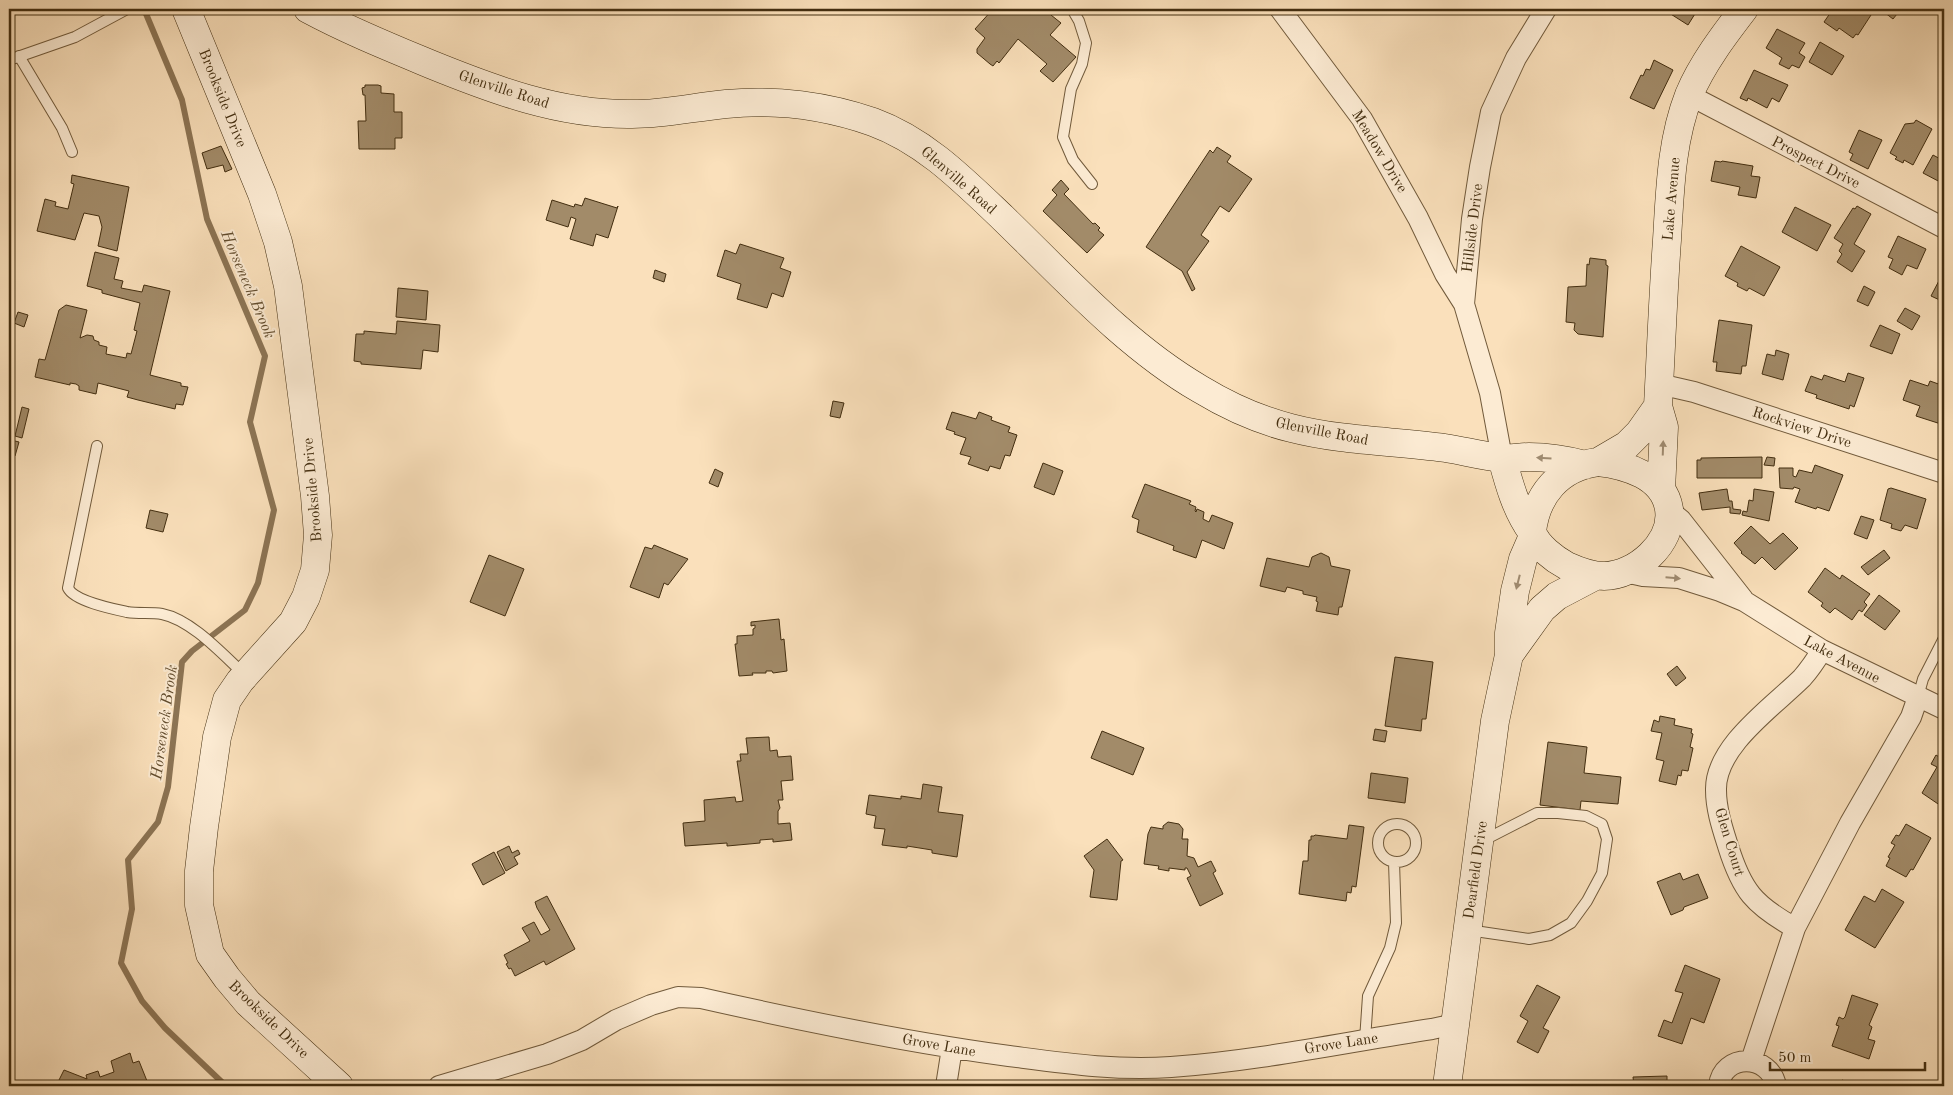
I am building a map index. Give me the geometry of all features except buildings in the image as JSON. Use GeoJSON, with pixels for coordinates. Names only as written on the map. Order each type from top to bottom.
{"type":"FeatureCollection","features":[{"type":"Feature","properties":{"kind":"main road","name":"Brookside Drive"},"geometry":{"type":"LineString","coordinates":[[186,9],[262,194],[278,242],[288,286],[315,496],[318,535],[315,570],[306,597],[293,622],[245,675],[227,700],[217,737],[199,871],[199,905],[210,954],[227,978],[248,1002],[339,1086]]}},
{"type":"Feature","properties":{"kind":"main road","name":"Glenville Road"},"geometry":{"type":"LineString","coordinates":[[308,9],[382,44],[466,78],[522,98],[562,108],[630,115],[679,112],[727,104],[794,104],[837,111],[876,123],[917,143],[953,170],[1131,340],[1197,388],[1226,404],[1291,428],[1347,438],[1445,448],[1502,458],[1564,459],[1591,464]]}},
{"type":"Feature","properties":{"kind":"main road","name":"Lake Avenue"},"geometry":{"type":"LineString","coordinates":[[1665,500],[1664,427],[1658,395],[1670,177],[1678,132],[1689,95],[1724,35],[1744,9]]}},
{"type":"Feature","properties":{"kind":"main road"},"geometry":{"type":"LineString","coordinates":[[1532,534],[1537,508],[1550,486],[1565,473],[1591,464],[1627,446],[1639,434],[1658,395]]}},
{"type":"Feature","properties":{"kind":"main road"},"geometry":{"type":"LineString","coordinates":[[1502,458],[1509,485],[1522,516],[1532,534],[1551,556],[1562,563],[1595,576],[1625,572],[1638,566],[1653,553],[1664,535],[1668,523],[1665,500],[1644,475],[1633,469],[1622,465],[1591,464]]}},
{"type":"Feature","properties":{"kind":"main road","name":"Dearfield Drive"},"geometry":{"type":"LineString","coordinates":[[1448,1086],[1495,721],[1509,655],[1509,633],[1515,592],[1523,559],[1532,534]]}},
{"type":"Feature","properties":{"kind":"main road","name":"Dearfield Drive"},"geometry":{"type":"LineString","coordinates":[[1509,655],[1542,609],[1557,596],[1595,576]]}},
{"type":"Feature","properties":{"kind":"street","name":"Meadow Drive"},"geometry":{"type":"LineString","coordinates":[[1280,9],[1362,118],[1418,218],[1445,274],[1464,304]]}},
{"type":"Feature","properties":{"kind":"street","name":"Hillside Drive"},"geometry":{"type":"LineString","coordinates":[[1502,458],[1490,393],[1464,304],[1472,219],[1491,112],[1516,58],[1546,9]]}},
{"type":"Feature","properties":{"kind":"street","name":"Prospect Drive"},"geometry":{"type":"LineString","coordinates":[[1689,95],[1944,228]]}},
{"type":"Feature","properties":{"kind":"street","name":"Rockview Drive"},"geometry":{"type":"LineString","coordinates":[[1658,395],[1694,392],[1944,473]]}},
{"type":"Feature","properties":{"kind":"street","name":"Lake Avenue"},"geometry":{"type":"LineString","coordinates":[[1665,500],[1744,601]]}},
{"type":"Feature","properties":{"kind":"street","name":"Lake Avenue"},"geometry":{"type":"LineString","coordinates":[[1625,572],[1643,576],[1679,578],[1699,583],[1744,601],[1822,650],[1944,709]]}},
{"type":"Feature","properties":{"kind":"street","name":"Glen Court"},"geometry":{"type":"LineString","coordinates":[[1794,928],[1769,914],[1757,903],[1739,879],[1718,814],[1716,788],[1723,760],[1744,734],[1802,678],[1822,650]]}},
{"type":"Feature","properties":{"kind":"street"},"geometry":{"type":"LineString","coordinates":[[1752,1061],[1794,928],[1850,823],[1911,717],[1918,697]]}},
{"type":"Feature","properties":{"kind":"street","name":"Grove Lane"},"geometry":{"type":"LineString","coordinates":[[440,1086],[547,1054],[582,1040],[616,1020],[651,1005],[678,997],[701,998],[836,1027],[952,1048],[1082,1066],[1170,1067],[1249,1058],[1455,1024]]}},
{"type":"Feature","properties":{"kind":"street"},"geometry":{"type":"LineString","coordinates":[[946,1086],[952,1048]]}},
{"type":"Feature","properties":{"kind":"street"},"geometry":{"type":"LineString","coordinates":[[1719,1086],[1724,1073],[1730,1067],[1739,1062],[1752,1061],[1762,1064],[1770,1070],[1775,1079],[1776,1086]]}},
{"type":"Feature","properties":{"kind":"lane"},"geometry":{"type":"LineString","coordinates":[[9,60],[75,37],[127,9]]}},
{"type":"Feature","properties":{"kind":"lane"},"geometry":{"type":"LineString","coordinates":[[1072,9],[1086,43],[1082,64],[1071,90],[1063,137],[1073,160],[1092,184]]}},
{"type":"Feature","properties":{"kind":"lane"},"geometry":{"type":"LineString","coordinates":[[19,56],[62,128],[72,152]]}},
{"type":"Feature","properties":{"kind":"lane"},"geometry":{"type":"LineString","coordinates":[[97,446],[68,588],[75,596],[91,602],[127,612],[160,614],[172,617],[184,623],[212,645],[245,675]]}},
{"type":"Feature","properties":{"kind":"lane"},"geometry":{"type":"LineString","coordinates":[[1918,697],[1923,679],[1944,638]]}},
{"type":"Feature","properties":{"kind":"lane"},"geometry":{"type":"LineString","coordinates":[[1467,930],[1529,939],[1550,935],[1571,923],[1587,901],[1602,873],[1607,840],[1602,824],[1586,816],[1558,813],[1537,814],[1492,836],[1480,835]]}},
{"type":"Feature","properties":{"kind":"lane"},"geometry":{"type":"LineString","coordinates":[[1365,1040],[1368,996],[1390,948],[1396,923],[1394,862]]}},
{"type":"Feature","properties":{"kind":"waterway","name":"Horseneck Brook"},"geometry":{"type":"LineString","coordinates":[[144,9],[182,100],[207,219],[265,356],[250,422],[274,510],[258,583],[245,610],[192,651],[182,662],[168,787],[158,822],[128,860],[132,909],[121,963],[142,1001],[165,1028],[226,1086]]}}]}
